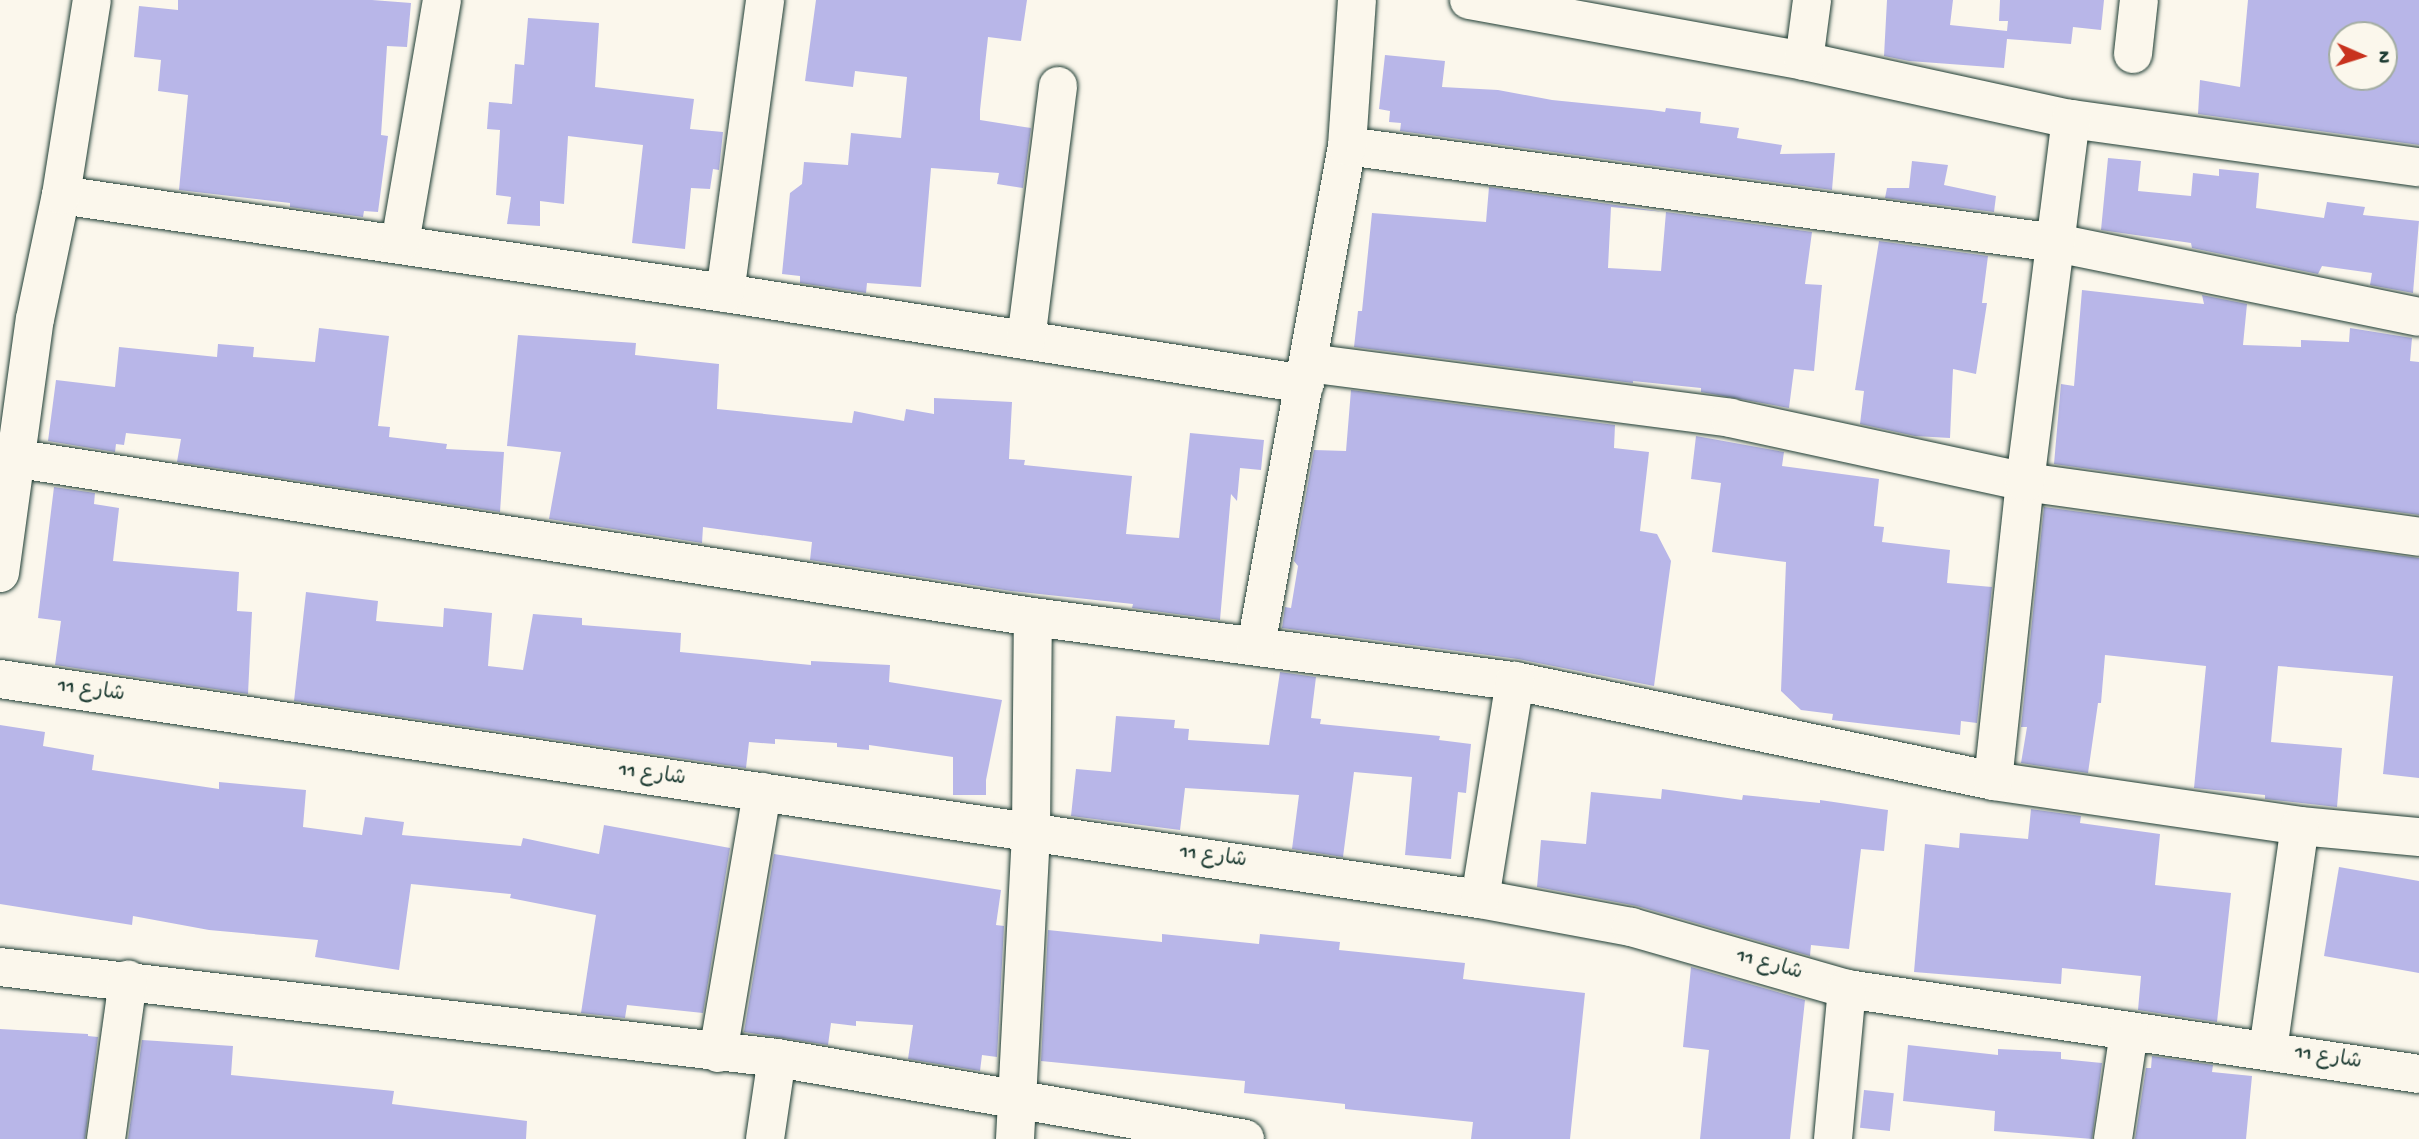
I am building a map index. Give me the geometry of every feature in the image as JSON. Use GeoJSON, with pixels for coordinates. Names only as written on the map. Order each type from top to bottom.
{"type":"FeatureCollection","features":[{"type":"Feature","properties":{"kind":"street"},"geometry":{"type":"LineString","coordinates":[[0,573],[8,457],[61,195],[92,0]]}},
{"type":"Feature","properties":{"kind":"street"},"geometry":{"type":"LineString","coordinates":[[400,243],[442,0]]}},
{"type":"Feature","properties":{"kind":"street"},"geometry":{"type":"LineString","coordinates":[[725,293],[765,0]]}},
{"type":"Feature","properties":{"kind":"street"},"geometry":{"type":"LineString","coordinates":[[1256,646],[1347,146],[1357,0]]}},
{"type":"Feature","properties":{"kind":"street"},"geometry":{"type":"LineString","coordinates":[[1469,0],[1804,61],[2071,119],[2419,167]]}},
{"type":"Feature","properties":{"kind":"street"},"geometry":{"type":"LineString","coordinates":[[1804,61],[1812,0]]}},
{"type":"Feature","properties":{"kind":"street"},"geometry":{"type":"LineString","coordinates":[[2133,54],[2139,0]]}},
{"type":"Feature","properties":{"kind":"street"},"geometry":{"type":"LineString","coordinates":[[1026,340],[1058,86]]}},
{"type":"Feature","properties":{"kind":"street"},"geometry":{"type":"LineString","coordinates":[[1993,781],[2025,482],[2071,119]]}},
{"type":"Feature","properties":{"kind":"street"},"geometry":{"type":"LineString","coordinates":[[1347,146],[2056,243],[2419,317]]}},
{"type":"Feature","properties":{"kind":"street"},"geometry":{"type":"LineString","coordinates":[[61,195],[400,243],[1026,340],[1307,374],[1730,418],[2025,482],[2419,537]]}},
{"type":"Feature","properties":{"kind":"street"},"geometry":{"type":"LineString","coordinates":[[8,457],[1033,617],[1515,681],[1993,781],[2301,826],[2419,837]]}},
{"type":"Feature","properties":{"kind":"street"},"geometry":{"type":"LineString","coordinates":[[1015,1139],[1031,832],[1033,617]]}},
{"type":"Feature","properties":{"kind":"street","name":"شارع 11"},"geometry":{"type":"LineString","coordinates":[[0,679],[1480,899],[1631,927],[1847,989],[2419,1074]]}},
{"type":"Feature","properties":{"kind":"street"},"geometry":{"type":"LineString","coordinates":[[1480,899],[1515,681]]}},
{"type":"Feature","properties":{"kind":"street"},"geometry":{"type":"LineString","coordinates":[[718,1053],[762,792]]}},
{"type":"Feature","properties":{"kind":"street"},"geometry":{"type":"LineString","coordinates":[[2268,1050],[2301,826]]}},
{"type":"Feature","properties":{"kind":"street"},"geometry":{"type":"LineString","coordinates":[[0,967],[777,1058],[1245,1139]]}},
{"type":"Feature","properties":{"kind":"street"},"geometry":{"type":"LineString","coordinates":[[106,1139],[128,980]]}},
{"type":"Feature","properties":{"kind":"street"},"geometry":{"type":"LineString","coordinates":[[1833,1139],[1847,989]]}},
{"type":"Feature","properties":{"kind":"street"},"geometry":{"type":"LineString","coordinates":[[2113,1139],[2129,1031]]}},
{"type":"Feature","properties":{"kind":"street"},"geometry":{"type":"LineString","coordinates":[[765,1139],[777,1058]]}},
{"type":"Feature","properties":{"kind":"building"},"geometry":{"type":"Polygon","coordinates":[[[178,0],[372,0],[411,3],[407,47],[387,46],[381,135],[388,136],[378,212],[364,211],[363,217],[290,207],[290,203],[179,190],[188,95],[158,91],[161,60],[134,57],[139,6],[178,10],[178,0]]]}},
{"type":"Feature","properties":{"kind":"building"},"geometry":{"type":"Polygon","coordinates":[[[816,0],[1027,0],[1021,41],[988,37],[980,110],[980,120],[1031,128],[1023,188],[997,184],[999,173],[931,168],[921,287],[867,283],[866,293],[800,283],[800,276],[782,274],[790,193],[802,184],[804,162],[848,165],[851,133],[901,138],[907,77],[855,71],[853,87],[805,81],[816,0]]]}},
{"type":"Feature","properties":{"kind":"building"},"geometry":{"type":"Polygon","coordinates":[[[1887,0],[1953,0],[1950,25],[2007,31],[2008,21],[1999,21],[2000,0],[2104,0],[2101,30],[2073,27],[2071,44],[2007,39],[2004,68],[1909,61],[1884,56],[1887,0]]]}},
{"type":"Feature","properties":{"kind":"building"},"geometry":{"type":"Polygon","coordinates":[[[2248,0],[2419,0],[2419,145],[2198,114],[2200,80],[2240,87],[2248,0]]]}},
{"type":"Feature","properties":{"kind":"building"},"geometry":{"type":"Polygon","coordinates":[[[528,18],[599,23],[595,87],[694,99],[690,129],[723,132],[719,170],[713,169],[710,189],[691,188],[685,249],[632,243],[643,145],[568,136],[564,204],[540,201],[540,226],[507,224],[511,197],[496,195],[500,130],[487,129],[489,102],[512,104],[515,64],[524,65],[528,18]]]}},
{"type":"Feature","properties":{"kind":"building"},"geometry":{"type":"Polygon","coordinates":[[[1385,55],[1445,61],[1442,87],[1498,90],[1552,100],[1665,112],[1666,108],[1701,112],[1700,123],[1739,128],[1737,138],[1782,145],[1780,154],[1835,153],[1832,190],[1400,131],[1401,123],[1389,122],[1390,111],[1379,109],[1385,55]]]}},
{"type":"Feature","properties":{"kind":"building"},"geometry":{"type":"Polygon","coordinates":[[[2108,158],[2141,161],[2138,191],[2191,196],[2193,173],[2219,176],[2219,169],[2259,173],[2256,208],[2324,218],[2327,202],[2365,207],[2363,215],[2419,221],[2413,293],[2370,285],[2372,273],[2322,266],[2318,274],[2192,248],[2191,243],[2101,230],[2108,158]]]}},
{"type":"Feature","properties":{"kind":"building"},"geometry":{"type":"Polygon","coordinates":[[[1912,161],[1948,165],[1944,185],[1996,196],[1994,212],[1885,198],[1887,188],[1909,188],[1912,161]]]}},
{"type":"Feature","properties":{"kind":"building"},"geometry":{"type":"Polygon","coordinates":[[[1489,187],[1665,212],[1611,207],[1608,268],[1661,271],[1666,212],[1812,232],[1805,284],[1822,285],[1814,371],[1794,369],[1789,408],[1701,392],[1701,388],[1633,383],[1354,347],[1358,311],[1362,311],[1372,213],[1486,222],[1489,187]]]}},
{"type":"Feature","properties":{"kind":"building"},"geometry":{"type":"Polygon","coordinates":[[[1879,241],[1988,256],[1982,303],[1987,303],[1976,374],[1953,369],[1950,438],[1915,436],[1860,424],[1864,391],[1855,390],[1879,241]]]}},
{"type":"Feature","properties":{"kind":"building"},"geometry":{"type":"Polygon","coordinates":[[[2082,290],[2204,304],[2202,295],[2247,304],[2243,345],[2301,347],[2301,340],[2349,342],[2350,328],[2412,338],[2410,361],[2419,362],[2419,515],[2054,464],[2061,384],[2074,386],[2082,290]]]}},
{"type":"Feature","properties":{"kind":"building"},"geometry":{"type":"Polygon","coordinates":[[[319,328],[389,336],[378,426],[390,427],[389,437],[447,444],[446,449],[504,452],[500,512],[177,462],[181,439],[126,433],[124,445],[116,444],[115,452],[48,441],[56,380],[115,387],[119,347],[217,357],[218,344],[254,347],[253,357],[315,362],[319,328]]]}},
{"type":"Feature","properties":{"kind":"building"},"geometry":{"type":"Polygon","coordinates":[[[518,335],[636,343],[635,355],[719,364],[717,409],[852,423],[854,411],[904,421],[906,409],[934,414],[934,398],[1012,402],[1009,459],[1025,460],[1024,465],[1132,476],[1126,534],[1179,538],[1190,433],[1264,440],[1261,470],[1240,468],[1237,501],[1231,494],[1220,620],[1132,608],[1133,604],[1011,591],[810,560],[812,542],[703,527],[702,543],[549,519],[561,452],[507,446],[518,335]]]}},
{"type":"Feature","properties":{"kind":"building"},"geometry":{"type":"Polygon","coordinates":[[[1351,390],[1615,425],[1614,448],[1649,452],[1640,531],[1657,534],[1671,561],[1654,686],[1518,659],[1282,628],[1285,607],[1291,608],[1298,566],[1294,561],[1314,450],[1346,451],[1351,390]]]}},
{"type":"Feature","properties":{"kind":"building"},"geometry":{"type":"Polygon","coordinates":[[[1696,436],[1784,452],[1782,466],[1879,479],[1874,526],[1884,527],[1882,542],[1950,550],[1947,583],[1992,587],[1977,723],[1961,721],[1960,735],[1832,720],[1833,714],[1801,710],[1781,691],[1786,562],[1712,552],[1721,483],[1691,479],[1696,436]]]}},
{"type":"Feature","properties":{"kind":"building"},"geometry":{"type":"Polygon","coordinates":[[[54,487],[95,493],[94,504],[119,508],[113,561],[239,572],[237,611],[252,612],[248,694],[55,665],[61,621],[38,618],[54,487]]]}},
{"type":"Feature","properties":{"kind":"building"},"geometry":{"type":"Polygon","coordinates":[[[2044,507],[2419,558],[2419,778],[2383,774],[2393,676],[2278,666],[2271,742],[2342,748],[2337,807],[2265,799],[2265,795],[2194,788],[2206,666],[2105,655],[2101,703],[2098,703],[2088,773],[2021,763],[2027,727],[2021,727],[2044,507]]]}},
{"type":"Feature","properties":{"kind":"building"},"geometry":{"type":"Polygon","coordinates":[[[306,592],[378,601],[376,621],[443,627],[444,608],[492,613],[488,666],[523,670],[533,614],[582,618],[582,625],[681,633],[680,652],[811,665],[811,661],[890,665],[889,682],[1002,700],[986,780],[986,795],[953,795],[953,757],[869,745],[869,750],[837,747],[837,743],[775,739],[775,744],[749,742],[746,768],[294,701],[306,592]]]}},
{"type":"Feature","properties":{"kind":"building"},"geometry":{"type":"Polygon","coordinates":[[[1280,672],[1316,677],[1311,718],[1321,719],[1320,724],[1440,736],[1439,740],[1471,744],[1466,793],[1458,792],[1451,859],[1405,855],[1412,777],[1354,772],[1343,857],[1292,849],[1299,795],[1185,788],[1180,830],[1071,816],[1076,769],[1111,772],[1116,716],[1175,720],[1174,728],[1189,729],[1188,740],[1269,745],[1280,672]]]}},
{"type":"Feature","properties":{"kind":"building"},"geometry":{"type":"Polygon","coordinates":[[[0,725],[45,732],[43,746],[94,755],[92,770],[219,789],[219,782],[306,790],[303,827],[362,835],[365,817],[404,822],[402,835],[521,846],[523,838],[599,854],[604,825],[730,848],[703,1013],[627,1005],[625,1018],[581,1013],[596,915],[510,898],[511,894],[411,884],[399,970],[315,957],[318,940],[209,930],[133,916],[132,925],[0,904],[0,725]]]}},
{"type":"Feature","properties":{"kind":"building"},"geometry":{"type":"Polygon","coordinates":[[[1662,789],[1742,800],[1743,795],[1820,803],[1820,800],[1888,810],[1884,851],[1861,849],[1849,949],[1811,945],[1810,956],[1637,906],[1537,887],[1541,840],[1586,844],[1591,792],[1661,799],[1662,789]]]}},
{"type":"Feature","properties":{"kind":"building"},"geometry":{"type":"Polygon","coordinates":[[[2031,809],[2081,816],[2080,823],[2160,834],[2155,885],[2231,893],[2217,1022],[2138,1010],[2141,976],[2062,968],[2061,984],[1914,972],[1925,844],[1959,848],[1960,833],[2028,839],[2031,809]]]}},
{"type":"Feature","properties":{"kind":"building"},"geometry":{"type":"Polygon","coordinates":[[[774,854],[1001,890],[996,925],[1004,926],[997,1057],[982,1055],[980,1071],[908,1059],[913,1025],[856,1021],[856,1026],[831,1023],[828,1045],[744,1032],[774,854]]]}},
{"type":"Feature","properties":{"kind":"building"},"geometry":{"type":"Polygon","coordinates":[[[2339,867],[2419,881],[2419,973],[2324,956],[2339,867]]]}},
{"type":"Feature","properties":{"kind":"building"},"geometry":{"type":"Polygon","coordinates":[[[1048,930],[1162,942],[1162,934],[1259,944],[1260,934],[1340,942],[1339,950],[1465,963],[1463,979],[1585,993],[1570,1139],[1471,1139],[1473,1122],[1345,1109],[1345,1104],[1244,1093],[1245,1081],[1041,1061],[1048,930]]]}},
{"type":"Feature","properties":{"kind":"building"},"geometry":{"type":"Polygon","coordinates":[[[1691,967],[1805,1000],[1790,1139],[1700,1139],[1709,1050],[1683,1047],[1691,967]]]}},
{"type":"Feature","properties":{"kind":"building"},"geometry":{"type":"Polygon","coordinates":[[[0,1029],[88,1034],[98,1037],[85,1139],[0,1139],[0,1029]]]}},
{"type":"Feature","properties":{"kind":"building"},"geometry":{"type":"Polygon","coordinates":[[[142,1040],[233,1046],[231,1075],[394,1091],[392,1104],[527,1121],[526,1139],[128,1139],[142,1040]]]}},
{"type":"Feature","properties":{"kind":"building"},"geometry":{"type":"Polygon","coordinates":[[[1908,1045],[1998,1055],[1998,1049],[2061,1052],[2061,1059],[2102,1063],[2092,1139],[1994,1131],[1995,1111],[1903,1101],[1908,1045]]]}},
{"type":"Feature","properties":{"kind":"building"},"geometry":{"type":"Polygon","coordinates":[[[2152,1056],[2213,1065],[2212,1072],[2252,1076],[2246,1139],[2135,1139],[2146,1068],[2151,1068],[2152,1056]]]}},
{"type":"Feature","properties":{"kind":"building"},"geometry":{"type":"Polygon","coordinates":[[[1864,1090],[1894,1093],[1890,1131],[1860,1128],[1864,1090]]]}}]}
